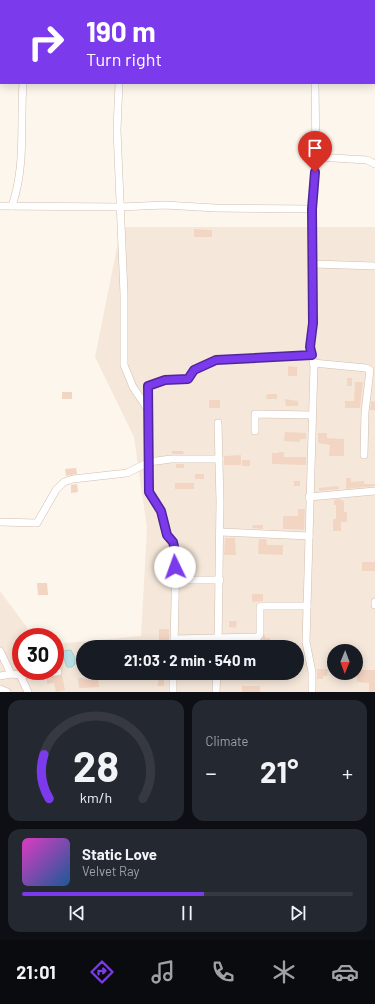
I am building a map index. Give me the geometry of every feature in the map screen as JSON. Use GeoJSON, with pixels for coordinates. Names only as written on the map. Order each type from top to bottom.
{"type":"FeatureCollection","features":[{"type":"Feature","properties":{"kind":"street"},"geometry":{"type":"LineString","coordinates":[[12,206],[19,185],[21,168],[23,84]]}},
{"type":"Feature","properties":{"kind":"street"},"geometry":{"type":"LineString","coordinates":[[119,84],[117,130],[124,294],[124,364],[133,387],[149,411]]}},
{"type":"Feature","properties":{"kind":"street"},"geometry":{"type":"LineString","coordinates":[[312,692],[312,672],[306,642],[313,363],[310,347],[312,338],[314,264],[312,209],[316,157],[315,84]]}},
{"type":"Feature","properties":{"kind":"street"},"geometry":{"type":"LineString","coordinates":[[316,157],[367,160],[375,164]]}},
{"type":"Feature","properties":{"kind":"street"},"geometry":{"type":"LineString","coordinates":[[0,206],[120,207],[165,205],[215,208],[312,209]]}},
{"type":"Feature","properties":{"kind":"street"},"geometry":{"type":"LineString","coordinates":[[314,264],[375,266]]}},
{"type":"Feature","properties":{"kind":"street"},"geometry":{"type":"LineString","coordinates":[[174,640],[176,555],[173,542],[167,535],[161,511],[149,492],[148,386],[165,380],[188,379],[194,370],[216,360],[312,355]]}},
{"type":"Feature","properties":{"kind":"street"},"geometry":{"type":"LineString","coordinates":[[313,363],[372,367],[370,370],[366,412],[364,455]]}},
{"type":"Feature","properties":{"kind":"street"},"geometry":{"type":"LineString","coordinates":[[254,431],[255,414],[312,415]]}},
{"type":"Feature","properties":{"kind":"street"},"geometry":{"type":"LineString","coordinates":[[218,423],[220,532],[218,637]]}},
{"type":"Feature","properties":{"kind":"street"},"geometry":{"type":"LineString","coordinates":[[0,522],[37,523],[56,490],[64,482],[73,479],[127,473],[149,462],[171,459],[219,459]]}},
{"type":"Feature","properties":{"kind":"street"},"geometry":{"type":"LineString","coordinates":[[309,497],[375,491]]}},
{"type":"Feature","properties":{"kind":"street"},"geometry":{"type":"LineString","coordinates":[[220,532],[309,536]]}},
{"type":"Feature","properties":{"kind":"street"},"geometry":{"type":"LineString","coordinates":[[175,580],[220,580]]}},
{"type":"Feature","properties":{"kind":"street"},"geometry":{"type":"LineString","coordinates":[[196,640],[218,637],[258,637],[260,634],[260,608],[262,606],[307,606]]}},
{"type":"Feature","properties":{"kind":"street"},"geometry":{"type":"LineString","coordinates":[[0,651],[11,674],[0,676]]}},
{"type":"Feature","properties":{"kind":"street"},"geometry":{"type":"LineString","coordinates":[[22,680],[28,692]]}},
{"type":"Feature","properties":{"kind":"street"},"geometry":{"type":"LineString","coordinates":[[173,680],[173,692]]}},
{"type":"Feature","properties":{"kind":"street"},"geometry":{"type":"LineString","coordinates":[[216,692],[217,680]]}},
{"type":"Feature","properties":{"kind":"street"},"geometry":{"type":"LineString","coordinates":[[0,689],[7,692]]}},
{"type":"Feature","properties":{"kind":"shaded area"},"geometry":{"type":"Polygon","coordinates":[[[121,227],[375,227],[375,692],[0,692],[0,591],[27,628],[12,628],[12,680],[64,680],[64,643],[76,642],[76,680],[304,680],[304,640],[98,640],[141,636],[147,528],[134,437],[95,357],[121,227]]]}},
{"type":"Feature","properties":{"kind":"water"},"geometry":{"type":"Polygon","coordinates":[[[71,650],[75,658],[75,664],[72,667],[67,667],[64,659],[64,651],[71,650]]]}},
{"type":"Feature","properties":{"kind":"building"},"geometry":{"type":"Polygon","coordinates":[[[194,229],[212,230],[212,237],[194,237],[194,229]]]}},
{"type":"Feature","properties":{"kind":"building"},"geometry":{"type":"Polygon","coordinates":[[[288,366],[297,367],[297,376],[288,376],[288,366]]]}},
{"type":"Feature","properties":{"kind":"building"},"geometry":{"type":"Polygon","coordinates":[[[347,378],[352,378],[352,386],[347,386],[347,378]]]}},
{"type":"Feature","properties":{"kind":"building"},"geometry":{"type":"Polygon","coordinates":[[[355,382],[363,382],[360,408],[345,408],[345,401],[354,401],[355,382]]]}},
{"type":"Feature","properties":{"kind":"building"},"geometry":{"type":"Polygon","coordinates":[[[62,392],[72,392],[72,399],[62,399],[62,392]]]}},
{"type":"Feature","properties":{"kind":"building"},"geometry":{"type":"Polygon","coordinates":[[[267,394],[277,394],[277,399],[266,399],[267,394]]]}},
{"type":"Feature","properties":{"kind":"building"},"geometry":{"type":"Polygon","coordinates":[[[285,399],[298,401],[298,406],[286,406],[285,399]]]}},
{"type":"Feature","properties":{"kind":"building"},"geometry":{"type":"Polygon","coordinates":[[[209,400],[220,400],[220,408],[209,408],[209,400]]]}},
{"type":"Feature","properties":{"kind":"building"},"geometry":{"type":"Polygon","coordinates":[[[371,401],[375,402],[375,410],[370,410],[371,401]]]}},
{"type":"Feature","properties":{"kind":"building"},"geometry":{"type":"Polygon","coordinates":[[[285,432],[306,433],[306,439],[300,439],[300,442],[284,441],[285,432]]]}},
{"type":"Feature","properties":{"kind":"building"},"geometry":{"type":"Polygon","coordinates":[[[318,433],[327,433],[327,438],[344,439],[344,456],[329,456],[330,445],[318,443],[318,433]]]}},
{"type":"Feature","properties":{"kind":"building"},"geometry":{"type":"Polygon","coordinates":[[[172,451],[183,451],[184,454],[172,454],[172,451]]]}},
{"type":"Feature","properties":{"kind":"building"},"geometry":{"type":"Polygon","coordinates":[[[284,452],[284,457],[306,457],[306,465],[272,464],[272,453],[284,452]]]}},
{"type":"Feature","properties":{"kind":"building"},"geometry":{"type":"Polygon","coordinates":[[[241,455],[241,465],[224,465],[224,456],[241,455]]]}},
{"type":"Feature","properties":{"kind":"building"},"geometry":{"type":"Polygon","coordinates":[[[242,460],[250,460],[250,466],[242,466],[242,460]]]}},
{"type":"Feature","properties":{"kind":"building"},"geometry":{"type":"Polygon","coordinates":[[[176,464],[184,464],[184,468],[176,468],[176,464]]]}},
{"type":"Feature","properties":{"kind":"building"},"geometry":{"type":"Polygon","coordinates":[[[76,468],[77,474],[66,476],[65,469],[76,468]]]}},
{"type":"Feature","properties":{"kind":"building"},"geometry":{"type":"Polygon","coordinates":[[[195,474],[204,474],[204,479],[195,479],[195,474]]]}},
{"type":"Feature","properties":{"kind":"building"},"geometry":{"type":"Polygon","coordinates":[[[346,478],[351,478],[351,482],[364,481],[364,484],[375,484],[375,486],[346,489],[346,478]]]}},
{"type":"Feature","properties":{"kind":"building"},"geometry":{"type":"Polygon","coordinates":[[[294,481],[300,481],[300,486],[294,486],[294,481]]]}},
{"type":"Feature","properties":{"kind":"building"},"geometry":{"type":"Polygon","coordinates":[[[175,483],[194,483],[194,489],[175,489],[175,483]]]}},
{"type":"Feature","properties":{"kind":"building"},"geometry":{"type":"Polygon","coordinates":[[[77,484],[78,492],[71,493],[71,485],[77,484]]]}},
{"type":"Feature","properties":{"kind":"building"},"geometry":{"type":"Polygon","coordinates":[[[338,486],[339,489],[319,491],[319,488],[338,486]]]}},
{"type":"Feature","properties":{"kind":"building"},"geometry":{"type":"Polygon","coordinates":[[[339,499],[344,501],[344,512],[347,512],[347,522],[341,522],[341,531],[333,531],[333,519],[336,519],[336,505],[334,505],[334,500],[339,499]]]}},
{"type":"Feature","properties":{"kind":"building"},"geometry":{"type":"Polygon","coordinates":[[[298,509],[305,509],[304,530],[283,529],[283,516],[298,516],[298,509]]]}},
{"type":"Feature","properties":{"kind":"building"},"geometry":{"type":"Polygon","coordinates":[[[253,525],[263,525],[263,529],[252,528],[253,525]]]}},
{"type":"Feature","properties":{"kind":"building"},"geometry":{"type":"Polygon","coordinates":[[[225,538],[235,538],[236,555],[224,555],[225,538]]]}},
{"type":"Feature","properties":{"kind":"building"},"geometry":{"type":"Polygon","coordinates":[[[259,539],[266,539],[267,545],[283,545],[283,555],[258,554],[259,539]]]}},
{"type":"Feature","properties":{"kind":"building"},"geometry":{"type":"Polygon","coordinates":[[[362,562],[375,562],[375,571],[362,571],[362,562]]]}},
{"type":"Feature","properties":{"kind":"building"},"geometry":{"type":"Polygon","coordinates":[[[163,567],[171,567],[171,575],[162,575],[163,567]]]}},
{"type":"Feature","properties":{"kind":"building"},"geometry":{"type":"Polygon","coordinates":[[[37,583],[47,583],[48,595],[38,595],[37,583]]]}},
{"type":"Feature","properties":{"kind":"building"},"geometry":{"type":"Polygon","coordinates":[[[252,594],[263,594],[263,601],[252,602],[252,594]]]}},
{"type":"Feature","properties":{"kind":"building"},"geometry":{"type":"Polygon","coordinates":[[[229,621],[237,621],[236,628],[229,627],[229,621]]]}},
{"type":"Feature","properties":{"kind":"building"},"geometry":{"type":"Polygon","coordinates":[[[159,629],[169,629],[169,640],[159,640],[159,629]]]}},
{"type":"Feature","properties":{"kind":"building"},"geometry":{"type":"Polygon","coordinates":[[[265,634],[265,638],[270,638],[270,640],[262,640],[265,634]]]}},
{"type":"Feature","properties":{"kind":"building"},"geometry":{"type":"Polygon","coordinates":[[[317,669],[327,669],[327,676],[323,676],[323,679],[317,679],[317,669]]]}},
{"type":"Feature","properties":{"kind":"building"},"geometry":{"type":"Polygon","coordinates":[[[363,670],[375,670],[375,692],[369,692],[369,683],[357,682],[357,680],[363,680],[363,670]]]}},
{"type":"Feature","properties":{"kind":"building"},"geometry":{"type":"Polygon","coordinates":[[[47,680],[63,680],[65,690],[56,692],[54,683],[47,684],[47,680]]]}},
{"type":"Feature","properties":{"kind":"building"},"geometry":{"type":"Polygon","coordinates":[[[78,680],[98,680],[99,687],[79,688],[78,680]]]}},
{"type":"Feature","properties":{"kind":"building"},"geometry":{"type":"Polygon","coordinates":[[[158,680],[164,680],[164,686],[158,686],[158,680]]]}},
{"type":"Feature","properties":{"kind":"building"},"geometry":{"type":"Polygon","coordinates":[[[242,686],[260,686],[260,692],[242,692],[242,686]]]}},
{"type":"Feature","properties":{"kind":"route"},"geometry":{"type":"LineString","coordinates":[[175,567],[176,555],[173,542],[167,535],[161,511],[149,492],[150,432],[148,386],[165,380],[188,379],[194,370],[216,360],[312,355],[310,347],[313,323],[314,264],[312,209],[314,202],[315,172]]}}]}
